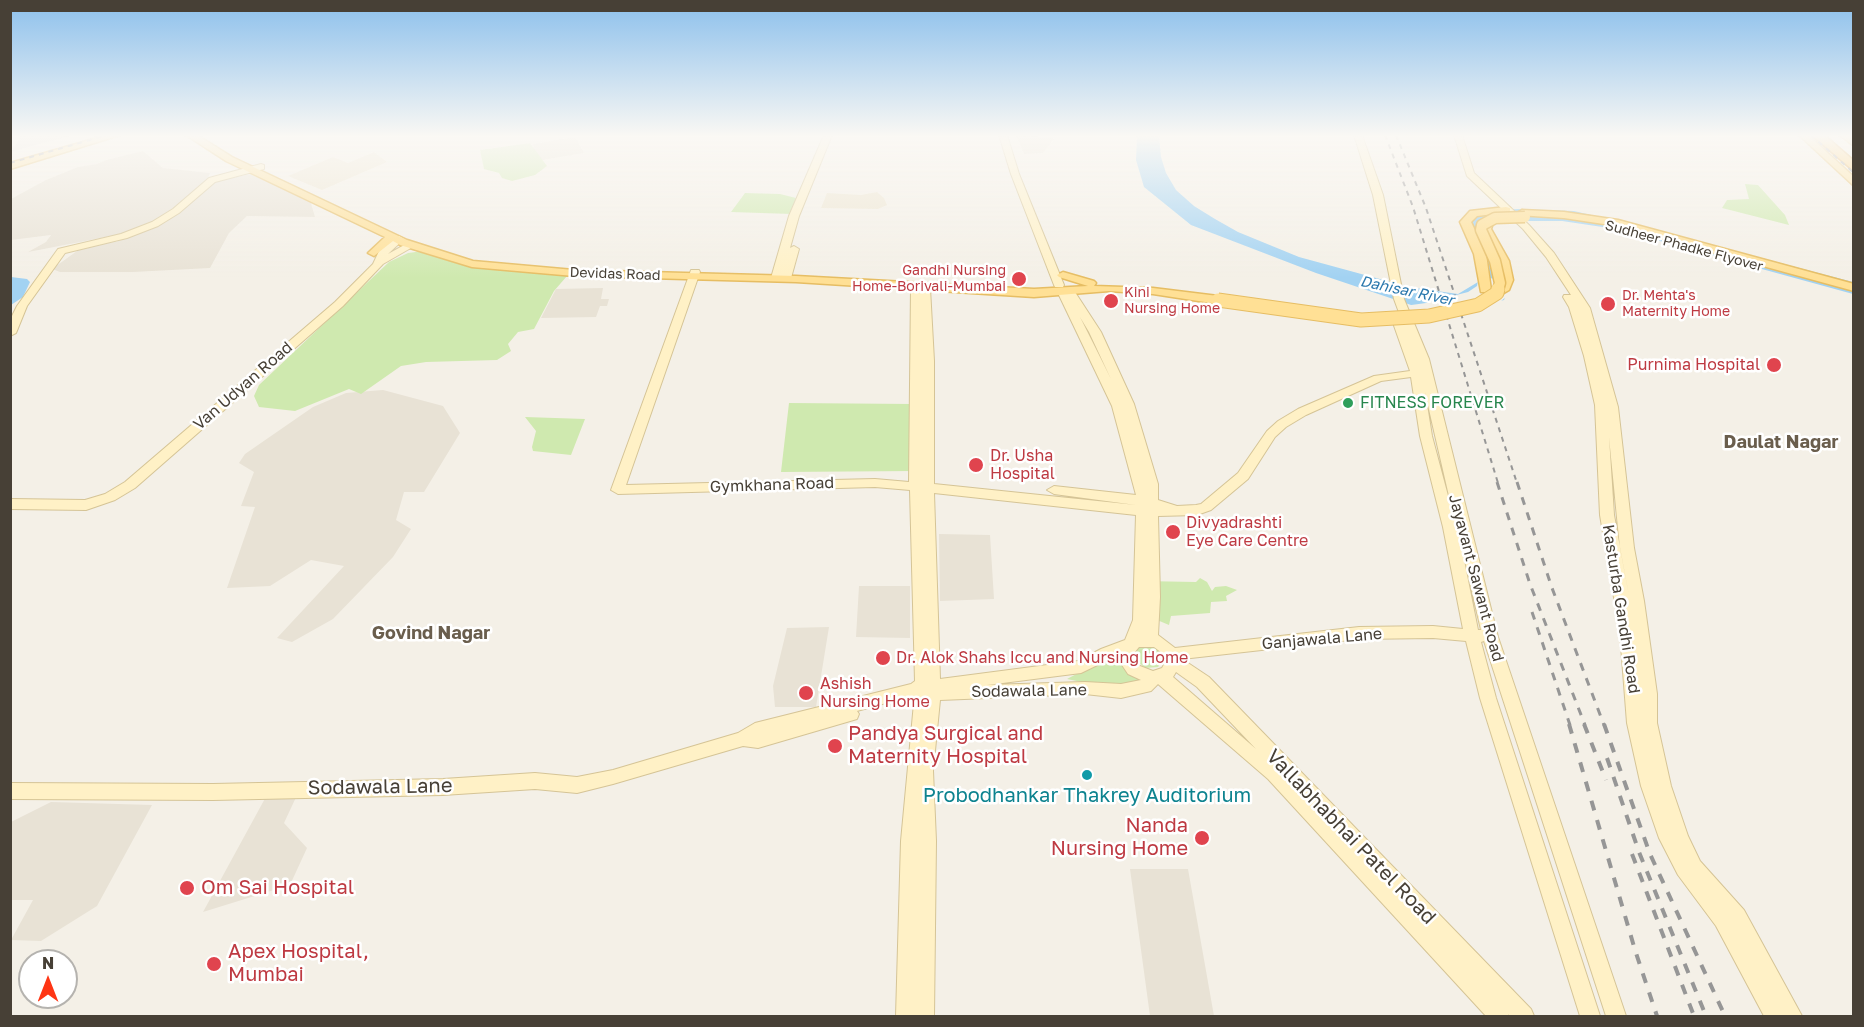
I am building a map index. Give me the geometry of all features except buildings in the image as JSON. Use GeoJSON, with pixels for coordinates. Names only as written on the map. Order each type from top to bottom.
{"type":"FeatureCollection","features":[{"type":"Feature","properties":{"kind":"main road","name":"Devidas Road"},"geometry":{"type":"LineString","coordinates":[[288,183],[408,240],[472,264],[574,273],[782,276],[1032,290]]}},
{"type":"Feature","properties":{"kind":"main road","name":"Devidas Road"},"geometry":{"type":"LineString","coordinates":[[293,183],[408,240]]}},
{"type":"Feature","properties":{"kind":"main road"},"geometry":{"type":"LineString","coordinates":[[1491,292],[1480,254],[1465,222],[1474,213],[1507,214]]}},
{"type":"Feature","properties":{"kind":"main road"},"geometry":{"type":"LineString","coordinates":[[1032,290],[1055,297],[1065,289],[1089,286],[1219,297],[1341,319],[1429,316],[1478,305],[1491,292],[1505,288],[1507,280],[1503,261],[1486,227],[1507,214]]}},
{"type":"Feature","properties":{"kind":"main road","name":"Sudheer Phadke Flyover"},"geometry":{"type":"LineString","coordinates":[[1491,292],[1500,277],[1481,230],[1482,225],[1495,218],[1525,217],[1565,218],[1621,227],[1854,290]]}},
{"type":"Feature","properties":{"kind":"main road"},"geometry":{"type":"LineString","coordinates":[[376,258],[408,240]]}},
{"type":"Feature","properties":{"kind":"main road","name":"Devidas Road"},"geometry":{"type":"LineString","coordinates":[[782,276],[921,287],[1032,290]]}},
{"type":"Feature","properties":{"kind":"main road"},"geometry":{"type":"LineString","coordinates":[[1032,290],[1048,283],[1077,294],[1089,286]]}},
{"type":"Feature","properties":{"kind":"street"},"geometry":{"type":"LineString","coordinates":[[10,333],[22,306],[62,251],[124,236],[155,224],[176,211],[209,183]]}},
{"type":"Feature","properties":{"kind":"street"},"geometry":{"type":"LineString","coordinates":[[782,276],[811,183]]}},
{"type":"Feature","properties":{"kind":"street"},"geometry":{"type":"LineString","coordinates":[[809,190],[812,183]]}},
{"type":"Feature","properties":{"kind":"street"},"geometry":{"type":"LineString","coordinates":[[1020,183],[1118,406],[1137,464],[1148,506],[1153,597],[1150,639]]}},
{"type":"Feature","properties":{"kind":"street"},"geometry":{"type":"LineString","coordinates":[[1028,183],[1065,289]]}},
{"type":"Feature","properties":{"kind":"street","name":"Jayavant Sawant Road"},"geometry":{"type":"LineString","coordinates":[[1367,183],[1372,196],[1394,299],[1423,359],[1421,372],[1481,636],[1488,698],[1590,1017]]}},
{"type":"Feature","properties":{"kind":"street","name":"Jayavant Sawant Road"},"geometry":{"type":"LineString","coordinates":[[1374,183],[1378,195],[1389,276]]}},
{"type":"Feature","properties":{"kind":"street"},"geometry":{"type":"LineString","coordinates":[[1473,183],[1507,214]]}},
{"type":"Feature","properties":{"kind":"street"},"geometry":{"type":"LineString","coordinates":[[1478,183],[1507,214]]}},
{"type":"Feature","properties":{"kind":"street","name":"Kasturba Gandhi Road"},"geometry":{"type":"LineString","coordinates":[[1507,214],[1585,308],[1607,387],[1612,407],[1642,692],[1635,723],[1650,786],[1668,838],[1684,869],[1752,941],[1792,1017]]}},
{"type":"Feature","properties":{"kind":"street","name":"Van Udyan Road"},"geometry":{"type":"LineString","coordinates":[[10,504],[86,505],[100,501],[130,485],[339,304],[376,258],[408,240]]}},
{"type":"Feature","properties":{"kind":"street","name":"Gymkhana Road"},"geometry":{"type":"LineString","coordinates":[[695,274],[620,486],[921,481],[1023,491],[1185,512],[1206,507],[1243,476],[1271,434],[1289,420],[1378,378],[1421,372]]}},
{"type":"Feature","properties":{"kind":"street","name":"Kasturba Gandhi Road"},"geometry":{"type":"LineString","coordinates":[[1560,278],[1574,307],[1590,356],[1603,421],[1608,521],[1628,633],[1642,692]]}},
{"type":"Feature","properties":{"kind":"street"},"geometry":{"type":"LineString","coordinates":[[906,1017],[910,841],[926,691],[933,676],[921,481],[928,361],[921,287]]}},
{"type":"Feature","properties":{"kind":"street"},"geometry":{"type":"LineString","coordinates":[[10,497],[92,497],[100,501]]}},
{"type":"Feature","properties":{"kind":"street"},"geometry":{"type":"LineString","coordinates":[[1131,644],[1150,639],[1164,644],[1177,658],[1172,668],[1157,676],[1141,674],[1129,665],[1126,653],[1140,620],[1148,506]]}},
{"type":"Feature","properties":{"kind":"street"},"geometry":{"type":"LineString","coordinates":[[1608,521],[1624,526]]}},
{"type":"Feature","properties":{"kind":"street","name":"Ganjawala Lane"},"geometry":{"type":"LineString","coordinates":[[1177,658],[1359,633],[1433,632],[1481,636]]}},
{"type":"Feature","properties":{"kind":"street","name":"Jayavant Sawant Road"},"geometry":{"type":"LineString","coordinates":[[1481,636],[1538,782],[1616,1017]]}},
{"type":"Feature","properties":{"kind":"street","name":"Sodawala Lane"},"geometry":{"type":"LineString","coordinates":[[10,791],[213,792],[443,787],[535,781],[577,785],[614,777],[752,737],[926,691],[1081,667],[1106,653],[1131,644]]}},
{"type":"Feature","properties":{"kind":"street","name":"Vallabhabhai Patel Road"},"geometry":{"type":"LineString","coordinates":[[1177,658],[1203,682],[1524,1017]]}},
{"type":"Feature","properties":{"kind":"street","name":"Sodawala Lane"},"geometry":{"type":"LineString","coordinates":[[926,691],[1085,688],[1121,691],[1144,686],[1157,676]]}},
{"type":"Feature","properties":{"kind":"street","name":"Vallabhabhai Patel Road"},"geometry":{"type":"LineString","coordinates":[[1157,676],[1274,774],[1499,1017]]}},
{"type":"Feature","properties":{"kind":"street"},"geometry":{"type":"LineString","coordinates":[[924,1017],[927,841],[926,691]]}},
{"type":"Feature","properties":{"kind":"street"},"geometry":{"type":"LineString","coordinates":[[1514,780],[1538,782]]}},
{"type":"Feature","properties":{"kind":"street"},"geometry":{"type":"LineString","coordinates":[[1548,885],[1572,886]]}},
{"type":"Feature","properties":{"kind":"street","name":"Kasturba Gandhi Road"},"geometry":{"type":"LineString","coordinates":[[1730,918],[1775,1017]]}},
{"type":"Feature","properties":{"kind":"street"},"geometry":{"type":"LineString","coordinates":[[1580,985],[1606,987]]}},
{"type":"Feature","properties":{"kind":"shaded area"},"geometry":{"type":"Polygon","coordinates":[[[41,183],[204,183],[175,209],[156,222],[127,233],[28,252],[46,242],[51,235],[11,240],[11,199],[41,183]]]}},
{"type":"Feature","properties":{"kind":"shaded area"},"geometry":{"type":"Polygon","coordinates":[[[215,183],[271,183],[310,200],[315,217],[247,216],[229,233],[210,268],[133,272],[60,272],[52,269],[91,244],[116,242],[160,225],[215,183]]]}},
{"type":"Feature","properties":{"kind":"shaded area"},"geometry":{"type":"Polygon","coordinates":[[[305,183],[338,183],[322,190],[305,183]]]}},
{"type":"Feature","properties":{"kind":"shaded area"},"geometry":{"type":"Polygon","coordinates":[[[877,192],[884,198],[887,205],[878,209],[821,208],[827,193],[861,195],[877,192]]]}},
{"type":"Feature","properties":{"kind":"shaded area"},"geometry":{"type":"Polygon","coordinates":[[[603,288],[601,299],[609,299],[607,306],[600,306],[596,317],[541,318],[556,289],[603,288]]]}},
{"type":"Feature","properties":{"kind":"shaded area"},"geometry":{"type":"Polygon","coordinates":[[[383,390],[443,406],[460,433],[424,492],[404,492],[396,520],[411,529],[393,557],[333,619],[292,642],[277,638],[344,566],[311,560],[270,586],[227,588],[255,507],[241,506],[254,472],[239,463],[245,454],[313,407],[346,393],[383,390]]]}},
{"type":"Feature","properties":{"kind":"shaded area"},"geometry":{"type":"Polygon","coordinates":[[[939,534],[990,535],[994,599],[940,601],[939,534]]]}},
{"type":"Feature","properties":{"kind":"shaded area"},"geometry":{"type":"Polygon","coordinates":[[[859,586],[910,586],[910,638],[856,637],[859,586]]]}},
{"type":"Feature","properties":{"kind":"shaded area"},"geometry":{"type":"Polygon","coordinates":[[[829,627],[816,707],[775,707],[773,686],[787,628],[829,627]]]}},
{"type":"Feature","properties":{"kind":"shaded area"},"geometry":{"type":"Polygon","coordinates":[[[268,793],[298,793],[284,823],[307,848],[290,885],[203,912],[268,793]]]}},
{"type":"Feature","properties":{"kind":"shaded area"},"geometry":{"type":"Polygon","coordinates":[[[51,802],[152,805],[97,906],[41,941],[11,940],[33,900],[11,900],[11,822],[51,802]]]}},
{"type":"Feature","properties":{"kind":"shaded area"},"geometry":{"type":"Polygon","coordinates":[[[1130,869],[1188,869],[1214,1016],[1150,1016],[1130,869]]]}},
{"type":"Feature","properties":{"kind":"green space"},"geometry":{"type":"Polygon","coordinates":[[[1745,184],[1758,185],[1785,215],[1789,225],[1722,208],[1727,200],[1749,199],[1745,184]]]}},
{"type":"Feature","properties":{"kind":"green space"},"geometry":{"type":"Polygon","coordinates":[[[745,193],[780,194],[796,198],[792,214],[731,212],[745,193]]]}},
{"type":"Feature","properties":{"kind":"green space"},"geometry":{"type":"Polygon","coordinates":[[[423,251],[475,267],[567,276],[554,291],[534,329],[518,332],[508,344],[511,351],[497,360],[426,362],[401,366],[361,394],[349,389],[295,411],[259,407],[254,396],[259,385],[389,262],[408,253],[423,251]]]}},
{"type":"Feature","properties":{"kind":"green space"},"geometry":{"type":"Polygon","coordinates":[[[789,403],[914,404],[915,471],[781,472],[789,403]]]}},
{"type":"Feature","properties":{"kind":"green space"},"geometry":{"type":"Polygon","coordinates":[[[525,417],[585,419],[571,455],[533,451],[536,431],[525,417]]]}},
{"type":"Feature","properties":{"kind":"green space"},"geometry":{"type":"Polygon","coordinates":[[[1200,578],[1207,582],[1212,591],[1215,587],[1226,586],[1237,590],[1226,596],[1227,601],[1211,602],[1210,613],[1171,616],[1169,625],[1138,612],[1142,581],[1196,582],[1200,578]]]}},
{"type":"Feature","properties":{"kind":"green space"},"geometry":{"type":"Polygon","coordinates":[[[1145,645],[1155,647],[1163,654],[1163,661],[1158,667],[1145,668],[1135,659],[1137,648],[1145,645]]]}},
{"type":"Feature","properties":{"kind":"green space"},"geometry":{"type":"Polygon","coordinates":[[[1116,653],[1141,682],[1106,687],[1067,679],[1116,653]]]}},
{"type":"Feature","properties":{"kind":"water","name":"Dahisar River"},"geometry":{"type":"Polygon","coordinates":[[[1143,183],[1172,183],[1176,190],[1194,206],[1238,232],[1299,257],[1409,287],[1458,294],[1478,282],[1478,266],[1473,247],[1461,224],[1469,212],[1518,209],[1574,211],[1639,226],[1853,282],[1853,294],[1616,229],[1562,221],[1528,221],[1494,223],[1491,233],[1504,252],[1510,281],[1504,300],[1466,310],[1417,307],[1316,273],[1191,225],[1144,187],[1143,183]]]}},
{"type":"Feature","properties":{"kind":"water"},"geometry":{"type":"Polygon","coordinates":[[[11,277],[27,279],[30,282],[23,297],[11,305],[11,277]]]}},
{"type":"Feature","properties":{"kind":"pier"},"geometry":{"type":"Polygon","coordinates":[[[1479,276],[1511,282],[1507,296],[1499,303],[1466,313],[1417,310],[1404,306],[1468,292],[1477,286],[1479,276]]]}},
{"type":"Feature","properties":{"kind":"railway"},"geometry":{"type":"LineString","coordinates":[[1404,183],[1498,483]]}},
{"type":"Feature","properties":{"kind":"railway"},"geometry":{"type":"LineString","coordinates":[[1416,183],[1517,483]]}},
{"type":"Feature","properties":{"kind":"railway"},"geometry":{"type":"LineString","coordinates":[[1497,482],[1530,584],[1585,725]]}},
{"type":"Feature","properties":{"kind":"railway"},"geometry":{"type":"LineString","coordinates":[[1517,482],[1552,588],[1604,725]]}},
{"type":"Feature","properties":{"kind":"railway"},"geometry":{"type":"LineString","coordinates":[[1532,612],[1570,725]]}},
{"type":"Feature","properties":{"kind":"railway"},"geometry":{"type":"LineString","coordinates":[[1569,724],[1635,950],[1657,1016]]}},
{"type":"Feature","properties":{"kind":"railway"},"geometry":{"type":"LineString","coordinates":[[1584,724],[1606,780]]}},
{"type":"Feature","properties":{"kind":"railway"},"geometry":{"type":"LineString","coordinates":[[1604,724],[1650,854],[1725,1016]]}},
{"type":"Feature","properties":{"kind":"railway"},"geometry":{"type":"LineString","coordinates":[[1607,758],[1639,852],[1706,1016]]}},
{"type":"Feature","properties":{"kind":"railway"},"geometry":{"type":"LineString","coordinates":[[1632,854],[1694,1016]]}},
{"type":"Feature","properties":{"kind":"place","name":"Gandhi Nursing Home-Borivali-Mumbai"},"geometry":{"type":"Point","coordinates":[1019,279]}},
{"type":"Feature","properties":{"kind":"place","name":"Kini Nursing Home"},"geometry":{"type":"Point","coordinates":[1111,301]}},
{"type":"Feature","properties":{"kind":"place","name":"Dr. Mehta's Maternity Home"},"geometry":{"type":"Point","coordinates":[1608,304]}},
{"type":"Feature","properties":{"kind":"place","name":"Purnima Hospital"},"geometry":{"type":"Point","coordinates":[1774,365]}},
{"type":"Feature","properties":{"kind":"place","name":"FITNESS FOREVER"},"geometry":{"type":"Point","coordinates":[1348,403]}},
{"type":"Feature","properties":{"kind":"place","name":"Dr. Usha Hospital"},"geometry":{"type":"Point","coordinates":[976,465]}},
{"type":"Feature","properties":{"kind":"place","name":"Divyadrashti Eye Care Centre"},"geometry":{"type":"Point","coordinates":[1173,532]}},
{"type":"Feature","properties":{"kind":"place","name":"Dr. Alok Shahs Iccu and Nursing Home"},"geometry":{"type":"Point","coordinates":[883,658]}},
{"type":"Feature","properties":{"kind":"place","name":"Ashish Nursing Home"},"geometry":{"type":"Point","coordinates":[806,693]}},
{"type":"Feature","properties":{"kind":"place","name":"Pandya Surgical and Maternity Hospital"},"geometry":{"type":"Point","coordinates":[835,746]}},
{"type":"Feature","properties":{"kind":"place","name":"Probodhankar Thakrey Auditorium"},"geometry":{"type":"Point","coordinates":[1087,775]}},
{"type":"Feature","properties":{"kind":"place","name":"Nanda Nursing Home"},"geometry":{"type":"Point","coordinates":[1202,838]}},
{"type":"Feature","properties":{"kind":"place","name":"Om Sai Hospital"},"geometry":{"type":"Point","coordinates":[187,888]}},
{"type":"Feature","properties":{"kind":"place","name":"Apex Hospital, Mumbai"},"geometry":{"type":"Point","coordinates":[214,964]}},
{"type":"Feature","properties":{"kind":"district","name":"Daulat Nagar"},"geometry":{"type":"Point","coordinates":[1781,442]}},
{"type":"Feature","properties":{"kind":"district","name":"Govind Nagar"},"geometry":{"type":"Point","coordinates":[431,633]}}]}
